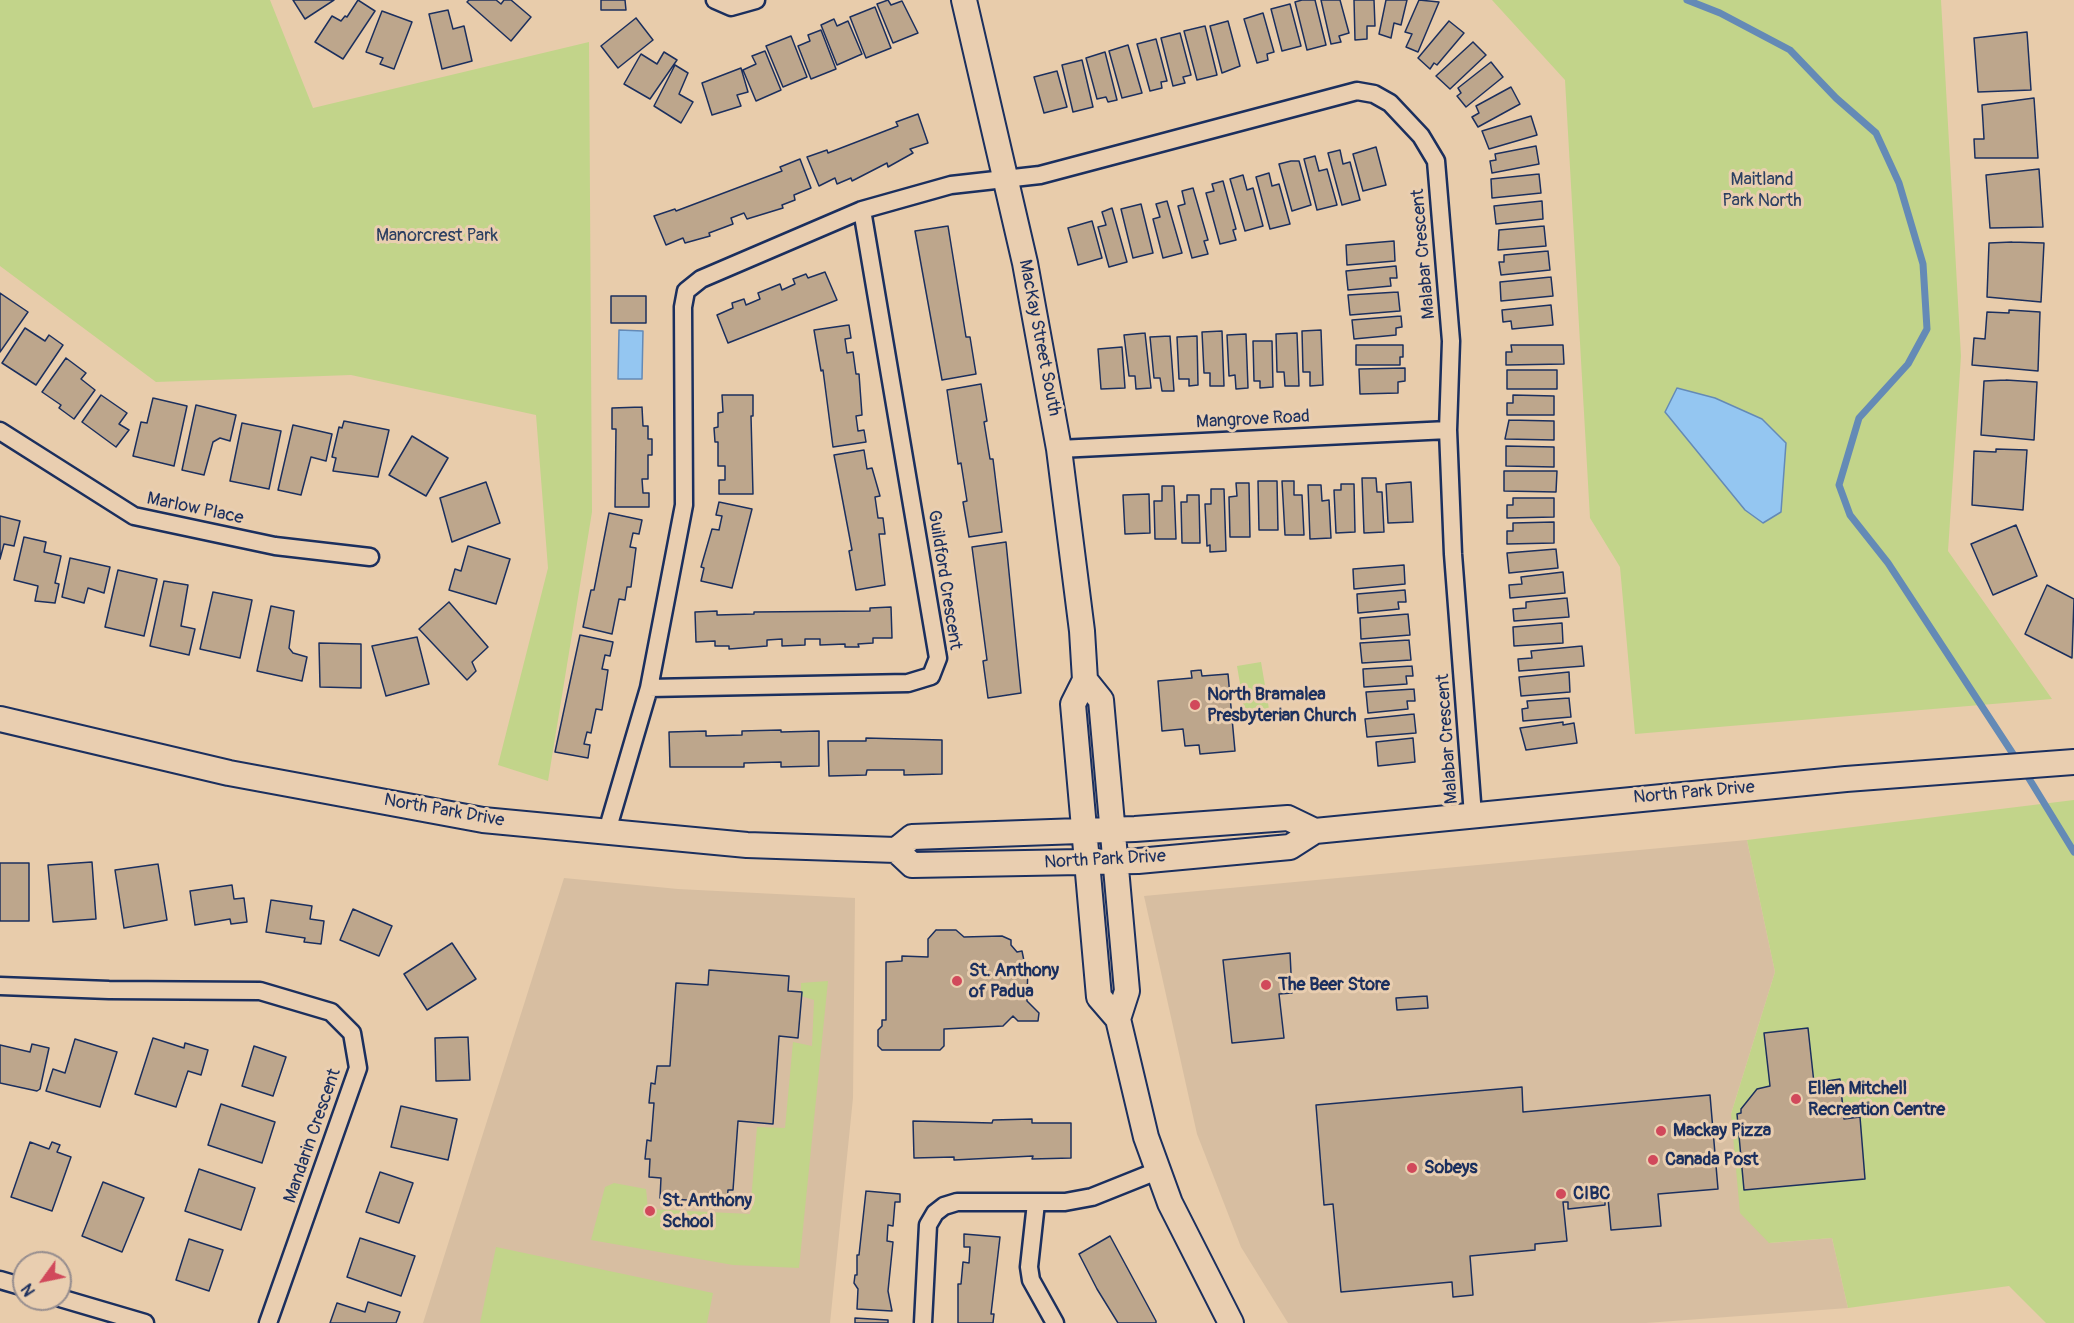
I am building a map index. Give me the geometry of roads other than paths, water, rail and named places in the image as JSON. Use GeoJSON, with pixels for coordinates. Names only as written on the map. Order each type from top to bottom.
{"type":"FeatureCollection","features":[{"type":"Feature","properties":{"kind":"main road","name":"MacKay Street South"},"geometry":{"type":"LineString","coordinates":[[964,0],[1025,262],[1059,449],[1082,631],[1085,680],[1073,704],[1099,997],[1118,1020]]}},
{"type":"Feature","properties":{"kind":"main road"},"geometry":{"type":"LineString","coordinates":[[1085,680],[1101,700],[1127,992],[1118,1020],[1136,1103],[1157,1171],[1184,1234],[1231,1323]]}},
{"type":"Feature","properties":{"kind":"main road","name":"North Park Drive"},"geometry":{"type":"LineString","coordinates":[[0,719],[229,773],[472,818],[747,845],[896,850],[912,837],[1113,830],[1288,818],[1315,831]]}},
{"type":"Feature","properties":{"kind":"main road","name":"North Park Drive"},"geometry":{"type":"LineString","coordinates":[[896,850],[912,865],[1116,861],[1290,847],[1315,831],[1473,814],[1846,779],[2074,762]]}},
{"type":"Feature","properties":{"kind":"street"},"geometry":{"type":"LineString","coordinates":[[715,0],[732,7],[756,0]]}},
{"type":"Feature","properties":{"kind":"street","name":"Malabar Crescent"},"geometry":{"type":"LineString","coordinates":[[1006,179],[1040,175],[1357,91],[1374,94],[1390,103],[1421,135],[1436,162],[1451,341],[1448,430],[1453,554],[1473,814]]}},
{"type":"Feature","properties":{"kind":"street"},"geometry":{"type":"LineString","coordinates":[[607,831],[649,688],[684,505],[684,307],[686,291],[701,279],[862,210],[951,185],[1006,179]]}},
{"type":"Feature","properties":{"kind":"street","name":"Guildford Crescent"},"geometry":{"type":"LineString","coordinates":[[649,688],[908,682],[931,676],[938,658],[862,210]]}},
{"type":"Feature","properties":{"kind":"street","name":"Mangrove Road"},"geometry":{"type":"LineString","coordinates":[[1059,449],[1448,430]]}},
{"type":"Feature","properties":{"kind":"street","name":"Marlow Place"},"geometry":{"type":"LineString","coordinates":[[0,431],[134,516],[275,546],[370,557]]}},
{"type":"Feature","properties":{"kind":"street","name":"Mandarin Crescent"},"geometry":{"type":"LineString","coordinates":[[0,986],[109,990],[260,991],[331,1012],[352,1033],[358,1068],[268,1323]]}},
{"type":"Feature","properties":{"kind":"street"},"geometry":{"type":"LineString","coordinates":[[923,1323],[928,1225],[935,1213],[957,1202],[1036,1203],[1092,1197],[1157,1171]]}},
{"type":"Feature","properties":{"kind":"street"},"geometry":{"type":"LineString","coordinates":[[1036,1203],[1029,1267],[1031,1280],[1055,1323]]}},
{"type":"Feature","properties":{"kind":"street"},"geometry":{"type":"LineString","coordinates":[[72,1302],[145,1323]]}},
{"type":"Feature","properties":{"kind":"water"},"geometry":{"type":"Polygon","coordinates":[[[619,330],[643,331],[642,379],[618,379],[619,330]]]}},
{"type":"Feature","properties":{"kind":"water"},"geometry":{"type":"Polygon","coordinates":[[[1677,388],[1715,398],[1762,419],[1786,443],[1781,512],[1763,523],[1745,510],[1665,412],[1677,388]]]}},
{"type":"Feature","properties":{"kind":"waterway"},"geometry":{"type":"LineString","coordinates":[[1687,0],[1720,13],[1790,50],[1836,98],[1876,133],[1899,183],[1923,264],[1927,329],[1908,364],[1859,418],[1839,485],[1850,515],[1888,563],[2017,760]]}},
{"type":"Feature","properties":{"kind":"waterway"},"geometry":{"type":"LineString","coordinates":[[2025,772],[2074,852]]}},
{"type":"Feature","properties":{"kind":"place","name":"North Bramalea Presbyterian Church"},"geometry":{"type":"Point","coordinates":[1195,705]}},
{"type":"Feature","properties":{"kind":"place","name":"St. Anthony of Padua"},"geometry":{"type":"Point","coordinates":[957,981]}},
{"type":"Feature","properties":{"kind":"place","name":"The Beer Store"},"geometry":{"type":"Point","coordinates":[1266,985]}},
{"type":"Feature","properties":{"kind":"place","name":"Ellen Mitchell Recreation Centre"},"geometry":{"type":"Point","coordinates":[1796,1099]}},
{"type":"Feature","properties":{"kind":"place","name":"Mackay Pizza"},"geometry":{"type":"Point","coordinates":[1661,1131]}},
{"type":"Feature","properties":{"kind":"place","name":"Canada Post"},"geometry":{"type":"Point","coordinates":[1653,1160]}},
{"type":"Feature","properties":{"kind":"place","name":"Sobeys"},"geometry":{"type":"Point","coordinates":[1412,1168]}},
{"type":"Feature","properties":{"kind":"place","name":"CIBC"},"geometry":{"type":"Point","coordinates":[1561,1194]}},
{"type":"Feature","properties":{"kind":"place","name":"St. Anthony School"},"geometry":{"type":"Point","coordinates":[650,1211]}},
{"type":"Feature","properties":{"kind":"park label","name":"Maitland Park North"},"geometry":{"type":"Point","coordinates":[1762,190]}},
{"type":"Feature","properties":{"kind":"park label","name":"Manorcrest Park"},"geometry":{"type":"Point","coordinates":[437,236]}}]}
